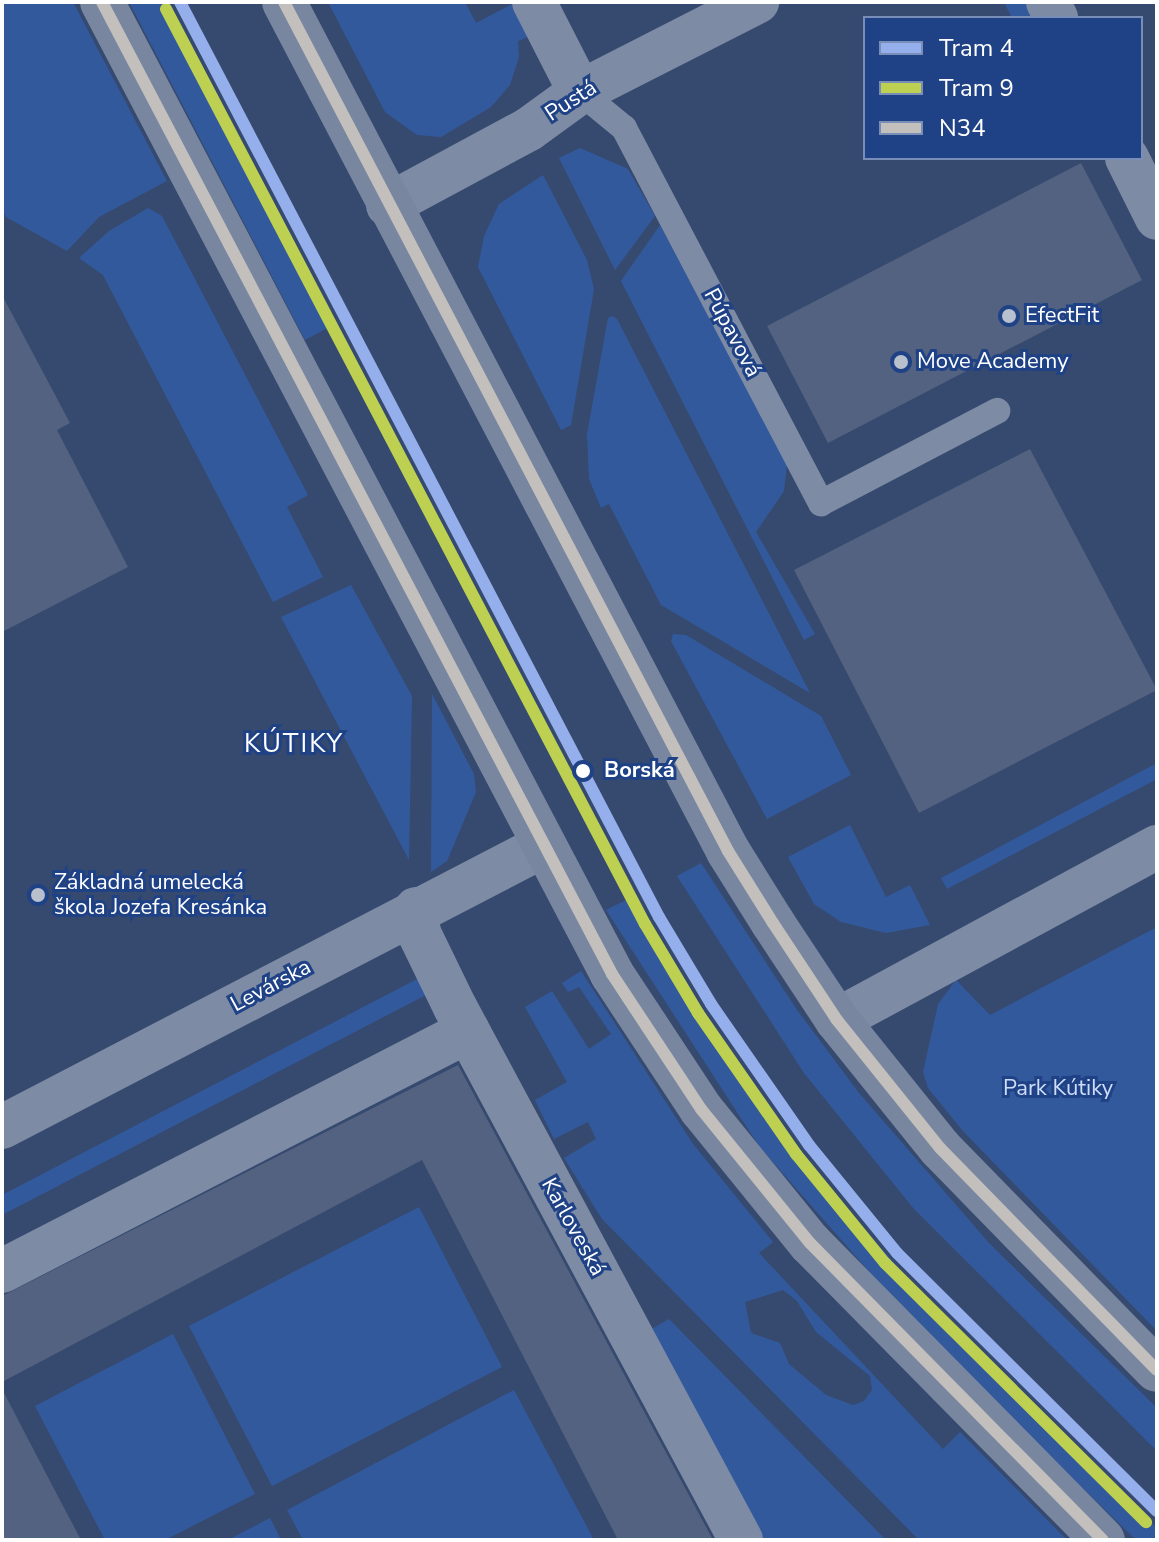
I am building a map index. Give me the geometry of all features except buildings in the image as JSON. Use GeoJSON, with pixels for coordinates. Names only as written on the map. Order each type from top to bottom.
{"type":"FeatureCollection","features":[{"type":"Feature","properties":{"kind":"main road"},"geometry":{"type":"LineString","coordinates":[[102,2],[541,847],[612,974],[721,1134],[810,1243],[1103,1540]]}},
{"type":"Feature","properties":{"kind":"main road"},"geometry":{"type":"LineString","coordinates":[[284,2],[728,851],[837,1020],[940,1148],[1157,1370]]}},
{"type":"Feature","properties":{"kind":"street","name":"Púpavová"},"geometry":{"type":"LineString","coordinates":[[534,2],[580,92]]}},
{"type":"Feature","properties":{"kind":"street","name":"Pustá"},"geometry":{"type":"LineString","coordinates":[[388,205],[529,129],[580,92],[757,2]]}},
{"type":"Feature","properties":{"kind":"street"},"geometry":{"type":"LineString","coordinates":[[1128,160],[1157,218]]}},
{"type":"Feature","properties":{"kind":"street","name":"Levárska"},"geometry":{"type":"LineString","coordinates":[[2,1127],[416,909],[541,847]]}},
{"type":"Feature","properties":{"kind":"street"},"geometry":{"type":"LineString","coordinates":[[837,1020],[1157,847]]}},
{"type":"Feature","properties":{"kind":"street","name":"Karloveská"},"geometry":{"type":"LineString","coordinates":[[416,909],[419,933],[468,1031],[741,1540]]}},
{"type":"Feature","properties":{"kind":"street"},"geometry":{"type":"LineString","coordinates":[[2,1271],[468,1031]]}},
{"type":"Feature","properties":{"kind":"lane","name":"Púpavová"},"geometry":{"type":"LineString","coordinates":[[580,92],[624,128],[821,503],[997,411]]}},
{"type":"Feature","properties":{"kind":"green space"},"geometry":{"type":"Polygon","coordinates":[[[2,2],[73,2],[167,181],[99,217],[67,251],[6,217],[2,209],[2,2]]]}},
{"type":"Feature","properties":{"kind":"green space"},"geometry":{"type":"Polygon","coordinates":[[[129,2],[169,2],[335,324],[305,340],[129,2]]]}},
{"type":"Feature","properties":{"kind":"green space"},"geometry":{"type":"Polygon","coordinates":[[[328,2],[465,2],[476,23],[516,2],[531,36],[518,41],[519,57],[510,85],[491,107],[441,137],[417,135],[385,112],[328,2]]]}},
{"type":"Feature","properties":{"kind":"green space"},"geometry":{"type":"Polygon","coordinates":[[[1004,2],[1029,2],[1036,16],[1011,16],[1004,2]]]}},
{"type":"Feature","properties":{"kind":"green space"},"geometry":{"type":"Polygon","coordinates":[[[580,148],[628,169],[655,216],[615,270],[559,158],[580,148]]]}},
{"type":"Feature","properties":{"kind":"green space"},"geometry":{"type":"Polygon","coordinates":[[[543,175],[587,260],[594,289],[571,425],[561,430],[478,267],[484,236],[499,204],[543,175]]]}},
{"type":"Feature","properties":{"kind":"green space"},"geometry":{"type":"Polygon","coordinates":[[[148,208],[162,216],[308,495],[287,507],[323,577],[273,602],[103,275],[79,258],[109,231],[148,208]]]}},
{"type":"Feature","properties":{"kind":"green space"},"geometry":{"type":"Polygon","coordinates":[[[660,225],[787,464],[784,491],[756,532],[815,634],[804,640],[621,281],[660,225]]]}},
{"type":"Feature","properties":{"kind":"green space"},"geometry":{"type":"Polygon","coordinates":[[[613,316],[810,693],[661,605],[609,504],[601,508],[589,479],[587,434],[608,318],[613,316]]]}},
{"type":"Feature","properties":{"kind":"green space"},"geometry":{"type":"Polygon","coordinates":[[[351,585],[412,696],[409,860],[281,617],[351,585]]]}},
{"type":"Feature","properties":{"kind":"green space"},"geometry":{"type":"Polygon","coordinates":[[[673,634],[686,635],[821,716],[851,775],[767,819],[671,641],[673,634]]]}},
{"type":"Feature","properties":{"kind":"green space"},"geometry":{"type":"Polygon","coordinates":[[[432,694],[474,774],[476,792],[447,861],[431,872],[432,694]]]}},
{"type":"Feature","properties":{"kind":"green space"},"geometry":{"type":"Polygon","coordinates":[[[1157,763],[1157,779],[947,889],[941,878],[1157,763]]]}},
{"type":"Feature","properties":{"kind":"green space"},"geometry":{"type":"Polygon","coordinates":[[[850,825],[886,897],[910,885],[930,925],[886,933],[841,922],[814,904],[788,857],[850,825]]]}},
{"type":"Feature","properties":{"kind":"green space"},"geometry":{"type":"Polygon","coordinates":[[[701,863],[797,1010],[859,1093],[989,1243],[1157,1408],[1157,1451],[914,1209],[804,1073],[677,876],[701,863]]]}},
{"type":"Feature","properties":{"kind":"green space"},"geometry":{"type":"Polygon","coordinates":[[[632,897],[712,1029],[835,1197],[950,1325],[1157,1528],[1157,1540],[1136,1540],[1016,1423],[873,1276],[759,1146],[606,910],[632,897]]]}},
{"type":"Feature","properties":{"kind":"green space","name":"Park Kútiky"},"geometry":{"type":"Polygon","coordinates":[[[1157,927],[1157,1331],[962,1130],[928,1088],[923,1072],[938,1004],[956,980],[990,1015],[1157,927]]]}},
{"type":"Feature","properties":{"kind":"green space"},"geometry":{"type":"Polygon","coordinates":[[[581,971],[693,1144],[773,1242],[759,1253],[943,1449],[960,1432],[1067,1540],[919,1540],[602,1219],[564,1158],[596,1139],[588,1122],[554,1139],[535,1100],[567,1082],[525,1007],[552,991],[589,1049],[611,1034],[579,987],[568,992],[562,983],[581,971]],[[783,1290],[745,1302],[751,1333],[780,1343],[789,1364],[826,1395],[853,1405],[864,1401],[872,1390],[870,1376],[816,1332],[797,1301],[783,1290]]]}},
{"type":"Feature","properties":{"kind":"green space"},"geometry":{"type":"Polygon","coordinates":[[[419,978],[428,994],[2,1215],[2,1195],[419,978]]]}},
{"type":"Feature","properties":{"kind":"green space"},"geometry":{"type":"Polygon","coordinates":[[[419,1207],[502,1367],[272,1486],[189,1326],[419,1207]]]}},
{"type":"Feature","properties":{"kind":"green space"},"geometry":{"type":"Polygon","coordinates":[[[669,1319],[886,1540],[762,1540],[650,1330],[669,1319]]]}},
{"type":"Feature","properties":{"kind":"green space"},"geometry":{"type":"Polygon","coordinates":[[[173,1334],[255,1494],[165,1540],[105,1540],[35,1406],[173,1334]]]}},
{"type":"Feature","properties":{"kind":"green space"},"geometry":{"type":"Polygon","coordinates":[[[514,1390],[594,1540],[303,1540],[287,1510],[514,1390]]]}},
{"type":"Feature","properties":{"kind":"green space"},"geometry":{"type":"Polygon","coordinates":[[[270,1518],[281,1540],[228,1540],[270,1518]]]}},
{"type":"Feature","properties":{"kind":"tram line","name":"4"},"geometry":{"type":"LineString","coordinates":[[180,2],[659,917],[711,1004],[809,1145],[897,1253],[1157,1511]]}},
{"type":"Feature","properties":{"kind":"tram line","name":"9"},"geometry":{"type":"LineString","coordinates":[[166,9],[645,924],[698,1013],[796,1154],[885,1263],[1146,1522]]}},
{"type":"Feature","properties":{"kind":"transit line","name":"N34"},"geometry":{"type":"LineString","coordinates":[[102,2],[612,974],[701,1109],[810,1243],[1103,1540]]}},
{"type":"Feature","properties":{"kind":"transit line","name":"N34"},"geometry":{"type":"LineString","coordinates":[[284,2],[728,851],[773,923],[837,1020],[940,1148],[1157,1370]]}},
{"type":"Feature","properties":{"kind":"place","name":"EfectFit"},"geometry":{"type":"Point","coordinates":[1009,316]}},
{"type":"Feature","properties":{"kind":"place","name":"Move Academy"},"geometry":{"type":"Point","coordinates":[901,362]}},
{"type":"Feature","properties":{"kind":"place","name":"Borská"},"geometry":{"type":"Point","coordinates":[583,771]}},
{"type":"Feature","properties":{"kind":"place","name":"Základná umelecká škola Jozefa Kresánka"},"geometry":{"type":"Point","coordinates":[38,895]}},
{"type":"Feature","properties":{"kind":"district","name":"KÚTIKY"},"geometry":{"type":"Point","coordinates":[294,744]}}]}
